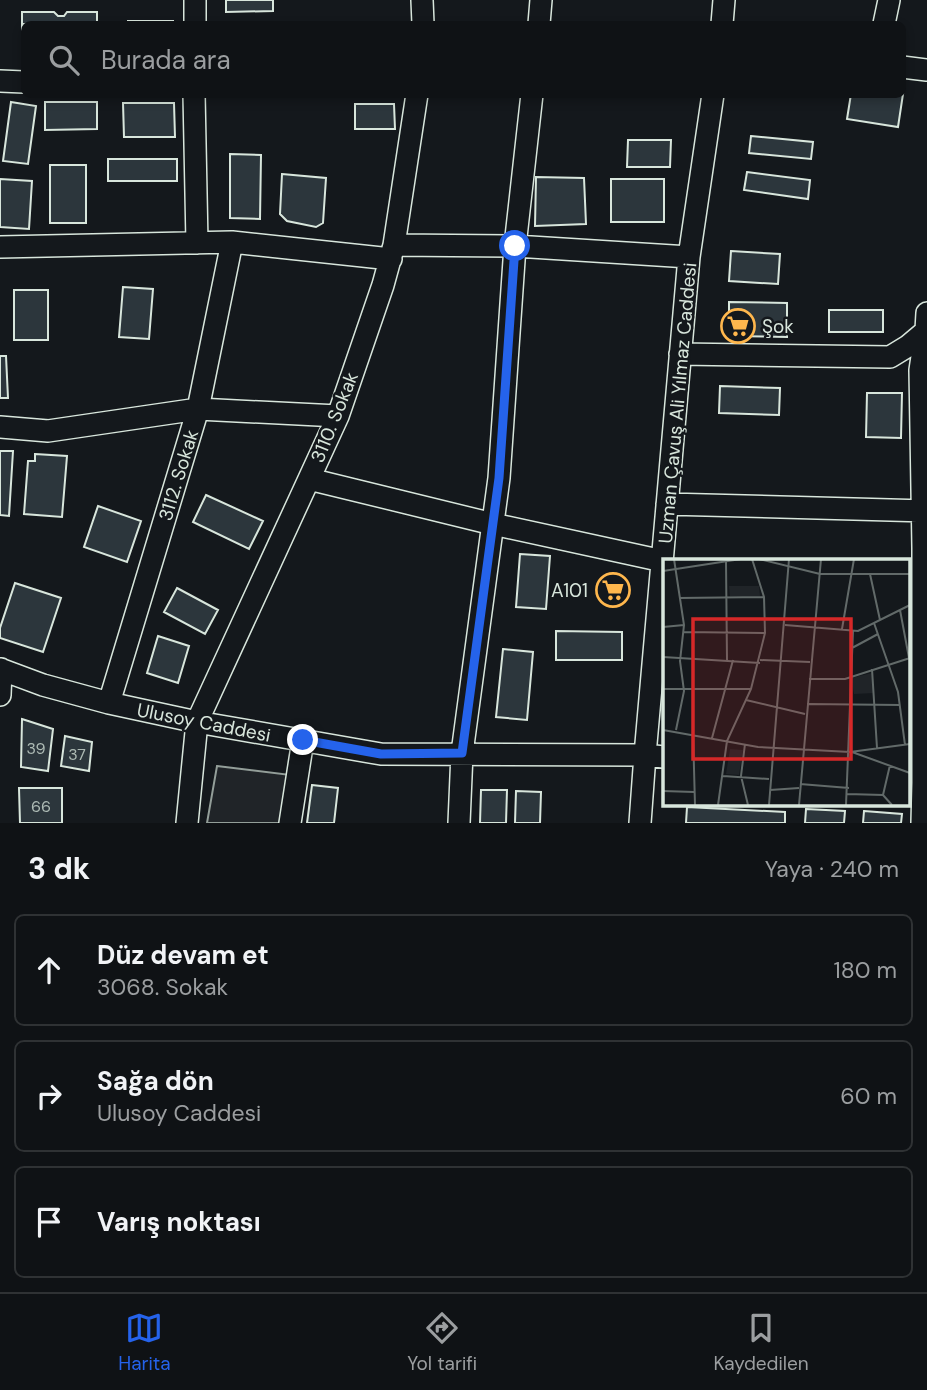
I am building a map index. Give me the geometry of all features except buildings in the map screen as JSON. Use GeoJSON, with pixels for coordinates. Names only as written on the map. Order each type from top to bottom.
{"type":"FeatureCollection","features":[{"type":"Feature","properties":{"kind":"street"},"geometry":{"type":"LineString","coordinates":[[195,0],[195,21]]}},
{"type":"Feature","properties":{"kind":"street"},"geometry":{"type":"LineString","coordinates":[[422,0],[423,21]]}},
{"type":"Feature","properties":{"kind":"street"},"geometry":{"type":"LineString","coordinates":[[539,21],[541,0]]}},
{"type":"Feature","properties":{"kind":"street"},"geometry":{"type":"LineString","coordinates":[[722,21],[724,0]]}},
{"type":"Feature","properties":{"kind":"street"},"geometry":{"type":"LineString","coordinates":[[885,21],[889,0]]}},
{"type":"Feature","properties":{"kind":"street"},"geometry":{"type":"LineString","coordinates":[[906,67],[927,70]]}},
{"type":"Feature","properties":{"kind":"street"},"geometry":{"type":"LineString","coordinates":[[0,81],[21,82]]}},
{"type":"Feature","properties":{"kind":"street"},"geometry":{"type":"LineString","coordinates":[[194,98],[197,243]]}},
{"type":"Feature","properties":{"kind":"street","name":"3110. Sokak"},"geometry":{"type":"LineString","coordinates":[[187,823],[197,722],[338,416],[392,252],[416,98]]}},
{"type":"Feature","properties":{"kind":"street"},"geometry":{"type":"LineString","coordinates":[[459,823],[462,753],[499,478],[515,246],[532,98]]}},
{"type":"Feature","properties":{"kind":"street","name":"Uzman Çavuş Ali Yılmaz Caddesi"},"geometry":{"type":"LineString","coordinates":[[663,559],[689,257],[712,98]]}},
{"type":"Feature","properties":{"kind":"street"},"geometry":{"type":"LineString","coordinates":[[0,247],[232,242],[392,252],[515,246],[689,257]]}},
{"type":"Feature","properties":{"kind":"street","name":"3112. Sokak"},"geometry":{"type":"LineString","coordinates":[[109,703],[198,409],[232,242]]}},
{"type":"Feature","properties":{"kind":"street"},"geometry":{"type":"LineString","coordinates":[[922,823],[924,511],[920,370],[927,313]]}},
{"type":"Feature","properties":{"kind":"street"},"geometry":{"type":"LineString","coordinates":[[680,354],[890,357],[927,330]]}},
{"type":"Feature","properties":{"kind":"street"},"geometry":{"type":"LineString","coordinates":[[0,427],[48,431],[198,409],[338,416]]}},
{"type":"Feature","properties":{"kind":"street"},"geometry":{"type":"LineString","coordinates":[[309,479],[493,524],[663,561]]}},
{"type":"Feature","properties":{"kind":"street"},"geometry":{"type":"LineString","coordinates":[[667,504],[924,511]]}},
{"type":"Feature","properties":{"kind":"street","name":"Uzman Çavuş Ali Yılmaz Caddesi"},"geometry":{"type":"LineString","coordinates":[[640,823],[654,756],[663,561]]}},
{"type":"Feature","properties":{"kind":"street"},"geometry":{"type":"LineString","coordinates":[[0,669],[0,695]]}},
{"type":"Feature","properties":{"kind":"street","name":"Ulusoy Caddesi"},"geometry":{"type":"LineString","coordinates":[[0,669],[43,685],[109,703],[197,722],[381,754],[654,756]]}},
{"type":"Feature","properties":{"kind":"street"},"geometry":{"type":"LineString","coordinates":[[290,823],[303,740]]}},
{"type":"Feature","properties":{"kind":"shaded area"},"geometry":{"type":"Polygon","coordinates":[[[217,766],[291,775],[283,823],[207,823],[217,766]]]}},
{"type":"Feature","properties":{"kind":"place","name":"Şok"},"geometry":{"type":"Point","coordinates":[738,326]}},
{"type":"Feature","properties":{"kind":"place","name":"A101"},"geometry":{"type":"Point","coordinates":[613,590]}},
{"type":"Feature","properties":{"kind":"route"},"geometry":{"type":"LineString","coordinates":[[303,740],[381,754],[462,753],[499,478],[515,246]]}}]}
